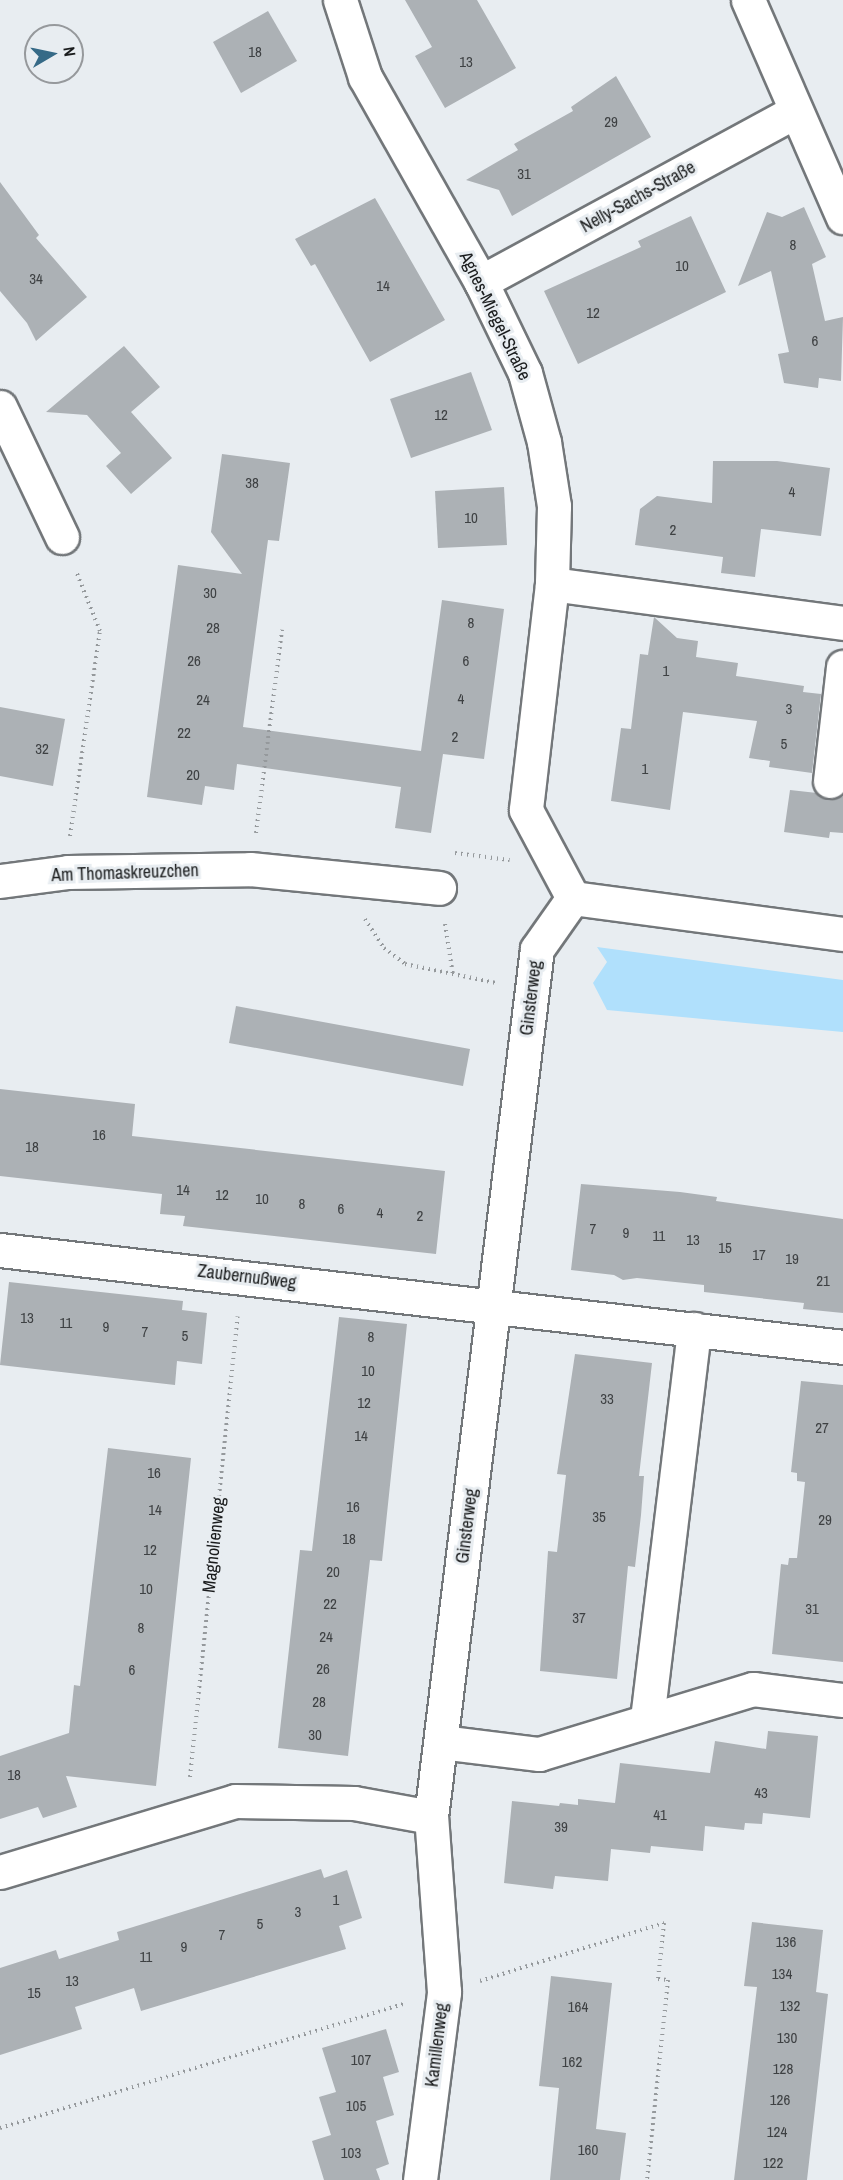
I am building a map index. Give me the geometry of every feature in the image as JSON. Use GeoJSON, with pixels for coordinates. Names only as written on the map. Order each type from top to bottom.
{"type":"FeatureCollection","features":[{"type":"Feature","properties":{"kind":"street","name":"Agnes-Miegel-Straße"},"geometry":{"type":"LineString","coordinates":[[340,0],[365,77],[481,282],[525,373],[544,442],[554,506],[552,584],[526,810],[573,898]]}},
{"type":"Feature","properties":{"kind":"street"},"geometry":{"type":"LineString","coordinates":[[748,0],[795,112],[843,217]]}},
{"type":"Feature","properties":{"kind":"street","name":"Nelly-Sachs-Straße"},"geometry":{"type":"LineString","coordinates":[[481,282],[795,112]]}},
{"type":"Feature","properties":{"kind":"street"},"geometry":{"type":"LineString","coordinates":[[0,407],[62,537]]}},
{"type":"Feature","properties":{"kind":"street"},"geometry":{"type":"LineString","coordinates":[[552,584],[843,623]]}},
{"type":"Feature","properties":{"kind":"street"},"geometry":{"type":"LineString","coordinates":[[830,781],[843,667]]}},
{"type":"Feature","properties":{"kind":"street","name":"Am Thomaskreuzchen"},"geometry":{"type":"LineString","coordinates":[[0,881],[68,872],[250,869],[439,888]]}},
{"type":"Feature","properties":{"kind":"street"},"geometry":{"type":"LineString","coordinates":[[573,898],[843,934]]}},
{"type":"Feature","properties":{"kind":"street","name":"Ginsterweg"},"geometry":{"type":"LineString","coordinates":[[436,1910],[431,1817],[537,949],[573,898]]}},
{"type":"Feature","properties":{"kind":"street","name":"Zaubernußweg"},"geometry":{"type":"LineString","coordinates":[[0,1250],[243,1276],[493,1309]]}},
{"type":"Feature","properties":{"kind":"street"},"geometry":{"type":"LineString","coordinates":[[493,1309],[694,1329],[843,1347]]}},
{"type":"Feature","properties":{"kind":"street"},"geometry":{"type":"LineString","coordinates":[[647,1719],[694,1329]]}},
{"type":"Feature","properties":{"kind":"street"},"geometry":{"type":"LineString","coordinates":[[441,1742],[539,1754],[647,1719],[753,1689],[843,1700]]}},
{"type":"Feature","properties":{"kind":"street"},"geometry":{"type":"LineString","coordinates":[[0,1872],[186,1813],[235,1801],[269,1799],[354,1803],[431,1817]]}},
{"type":"Feature","properties":{"kind":"street","name":"Kamillenweg"},"geometry":{"type":"LineString","coordinates":[[420,2180],[444,1992],[436,1910]]}},
{"type":"Feature","properties":{"kind":"path"},"geometry":{"type":"LineString","coordinates":[[62,537],[100,631],[71,821],[68,872]]}},
{"type":"Feature","properties":{"kind":"path"},"geometry":{"type":"LineString","coordinates":[[250,869],[282,630]]}},
{"type":"Feature","properties":{"kind":"path"},"geometry":{"type":"LineString","coordinates":[[444,852],[557,867]]}},
{"type":"Feature","properties":{"kind":"path"},"geometry":{"type":"LineString","coordinates":[[357,912],[372,925],[384,948],[405,964],[453,975],[439,888]]}},
{"type":"Feature","properties":{"kind":"path","name":"Magnolienweg"},"geometry":{"type":"LineString","coordinates":[[186,1813],[243,1276]]}},
{"type":"Feature","properties":{"kind":"path"},"geometry":{"type":"LineString","coordinates":[[0,2128],[664,1923],[658,1978],[668,1980],[646,2180]]}},
{"type":"Feature","properties":{"kind":"shaded area"},"geometry":{"type":"Polygon","coordinates":[[[597,947],[843,980],[843,1032],[607,1010],[593,983],[607,962],[597,947]]]}},
{"type":"Feature","properties":{"kind":"building"},"geometry":{"type":"Polygon","coordinates":[[[405,0],[477,0],[516,68],[445,108],[415,56],[432,47],[405,0]]]}},
{"type":"Feature","properties":{"kind":"building"},"geometry":{"type":"Polygon","coordinates":[[[268,11],[297,61],[241,93],[213,42],[268,11]]]}},
{"type":"Feature","properties":{"kind":"building"},"geometry":{"type":"Polygon","coordinates":[[[616,76],[651,137],[512,216],[499,190],[466,180],[518,150],[514,144],[573,111],[571,107],[616,76]]]}},
{"type":"Feature","properties":{"kind":"building"},"geometry":{"type":"Polygon","coordinates":[[[0,182],[39,235],[36,238],[87,297],[36,341],[27,323],[0,291],[0,182]]]}},
{"type":"Feature","properties":{"kind":"building"},"geometry":{"type":"Polygon","coordinates":[[[375,198],[445,320],[370,362],[315,264],[311,266],[295,239],[375,198]]]}},
{"type":"Feature","properties":{"kind":"building"},"geometry":{"type":"Polygon","coordinates":[[[804,207],[826,257],[812,264],[825,321],[843,317],[841,381],[819,378],[818,388],[784,383],[778,354],[789,352],[771,271],[738,286],[767,212],[782,217],[804,207]]]}},
{"type":"Feature","properties":{"kind":"building"},"geometry":{"type":"Polygon","coordinates":[[[691,216],[726,292],[578,364],[544,291],[641,247],[638,241],[691,216]]]}},
{"type":"Feature","properties":{"kind":"building"},"geometry":{"type":"Polygon","coordinates":[[[124,346],[160,387],[131,412],[172,458],[131,494],[106,466],[121,453],[87,415],[46,412],[124,346]]]}},
{"type":"Feature","properties":{"kind":"building"},"geometry":{"type":"Polygon","coordinates":[[[471,372],[492,430],[411,458],[390,399],[471,372]]]}},
{"type":"Feature","properties":{"kind":"building"},"geometry":{"type":"Polygon","coordinates":[[[222,454],[290,463],[279,541],[268,540],[243,727],[421,751],[442,600],[504,609],[484,759],[443,754],[431,833],[395,828],[401,787],[237,764],[234,790],[205,786],[202,805],[147,797],[178,565],[242,574],[211,532],[222,454]]]}},
{"type":"Feature","properties":{"kind":"building"},"geometry":{"type":"Polygon","coordinates":[[[713,461],[777,461],[830,468],[821,536],[761,529],[755,577],[721,573],[723,557],[635,545],[640,509],[657,496],[712,503],[713,461]]]}},
{"type":"Feature","properties":{"kind":"building"},"geometry":{"type":"Polygon","coordinates":[[[504,487],[507,545],[438,548],[435,491],[504,487]]]}},
{"type":"Feature","properties":{"kind":"building"},"geometry":{"type":"Polygon","coordinates":[[[654,617],[677,638],[698,641],[696,657],[738,663],[736,676],[804,686],[803,692],[821,694],[812,773],[769,767],[770,761],[749,758],[757,721],[683,712],[670,810],[611,801],[621,728],[631,729],[640,654],[648,655],[654,617]]]}},
{"type":"Feature","properties":{"kind":"building"},"geometry":{"type":"Polygon","coordinates":[[[0,707],[65,719],[53,786],[0,776],[0,707]]]}},
{"type":"Feature","properties":{"kind":"building"},"geometry":{"type":"Polygon","coordinates":[[[790,790],[817,793],[827,799],[843,797],[843,833],[830,832],[829,838],[784,832],[790,790]]]}},
{"type":"Feature","properties":{"kind":"building"},"geometry":{"type":"Polygon","coordinates":[[[236,1006],[470,1049],[463,1086],[229,1043],[236,1006]]]}},
{"type":"Feature","properties":{"kind":"building"},"geometry":{"type":"Polygon","coordinates":[[[0,1089],[135,1104],[132,1136],[445,1171],[436,1254],[183,1226],[185,1216],[160,1214],[162,1194],[0,1176],[0,1089]]]}},
{"type":"Feature","properties":{"kind":"building"},"geometry":{"type":"Polygon","coordinates":[[[581,1184],[680,1192],[717,1197],[716,1201],[843,1219],[843,1313],[803,1309],[804,1303],[704,1292],[704,1285],[637,1278],[623,1280],[614,1275],[571,1270],[581,1184]]]}},
{"type":"Feature","properties":{"kind":"building"},"geometry":{"type":"Polygon","coordinates":[[[9,1282],[183,1301],[182,1310],[207,1313],[202,1364],[177,1361],[175,1385],[0,1365],[9,1282]]]}},
{"type":"Feature","properties":{"kind":"building"},"geometry":{"type":"Polygon","coordinates":[[[339,1317],[407,1324],[382,1561],[370,1560],[348,1756],[278,1748],[300,1550],[312,1551],[339,1317]]]}},
{"type":"Feature","properties":{"kind":"building"},"geometry":{"type":"Polygon","coordinates":[[[575,1354],[652,1363],[639,1476],[644,1476],[641,1515],[635,1567],[628,1566],[617,1679],[540,1671],[548,1551],[557,1552],[566,1475],[557,1474],[575,1354]]]}},
{"type":"Feature","properties":{"kind":"building"},"geometry":{"type":"Polygon","coordinates":[[[801,1381],[843,1385],[843,1662],[772,1654],[781,1564],[788,1565],[789,1558],[797,1558],[805,1482],[797,1481],[797,1473],[791,1472],[801,1381]]]}},
{"type":"Feature","properties":{"kind":"building"},"geometry":{"type":"Polygon","coordinates":[[[108,1448],[191,1458],[156,1786],[66,1776],[77,1807],[43,1818],[38,1807],[0,1819],[0,1756],[69,1733],[74,1685],[80,1686],[108,1448]]]}},
{"type":"Feature","properties":{"kind":"building"},"geometry":{"type":"Polygon","coordinates":[[[768,1731],[818,1736],[810,1818],[763,1813],[762,1824],[745,1823],[744,1830],[705,1826],[703,1851],[651,1846],[650,1853],[611,1849],[608,1881],[555,1876],[553,1889],[504,1883],[512,1801],[559,1806],[560,1803],[578,1805],[578,1799],[615,1803],[620,1763],[710,1773],[715,1741],[766,1749],[768,1731]]]}},
{"type":"Feature","properties":{"kind":"building"},"geometry":{"type":"Polygon","coordinates":[[[321,1869],[324,1878],[347,1870],[362,1918],[339,1926],[346,1949],[141,2011],[134,1988],[75,2007],[82,2029],[0,2055],[0,1968],[56,1950],[59,1959],[119,1940],[117,1932],[321,1869]]]}},
{"type":"Feature","properties":{"kind":"building"},"geometry":{"type":"Polygon","coordinates":[[[752,1922],[823,1930],[816,1992],[828,1994],[807,2180],[734,2180],[757,1987],[744,1986],[752,1922]]]}},
{"type":"Feature","properties":{"kind":"building"},"geometry":{"type":"Polygon","coordinates":[[[551,1976],[612,1983],[596,2129],[626,2133],[620,2180],[550,2180],[559,2088],[539,2086],[551,1976]]]}},
{"type":"Feature","properties":{"kind":"building"},"geometry":{"type":"Polygon","coordinates":[[[386,2029],[399,2072],[383,2077],[394,2115],[376,2121],[389,2164],[376,2169],[380,2180],[324,2180],[312,2141],[331,2135],[319,2097],[336,2092],[322,2048],[386,2029]]]}}]}
